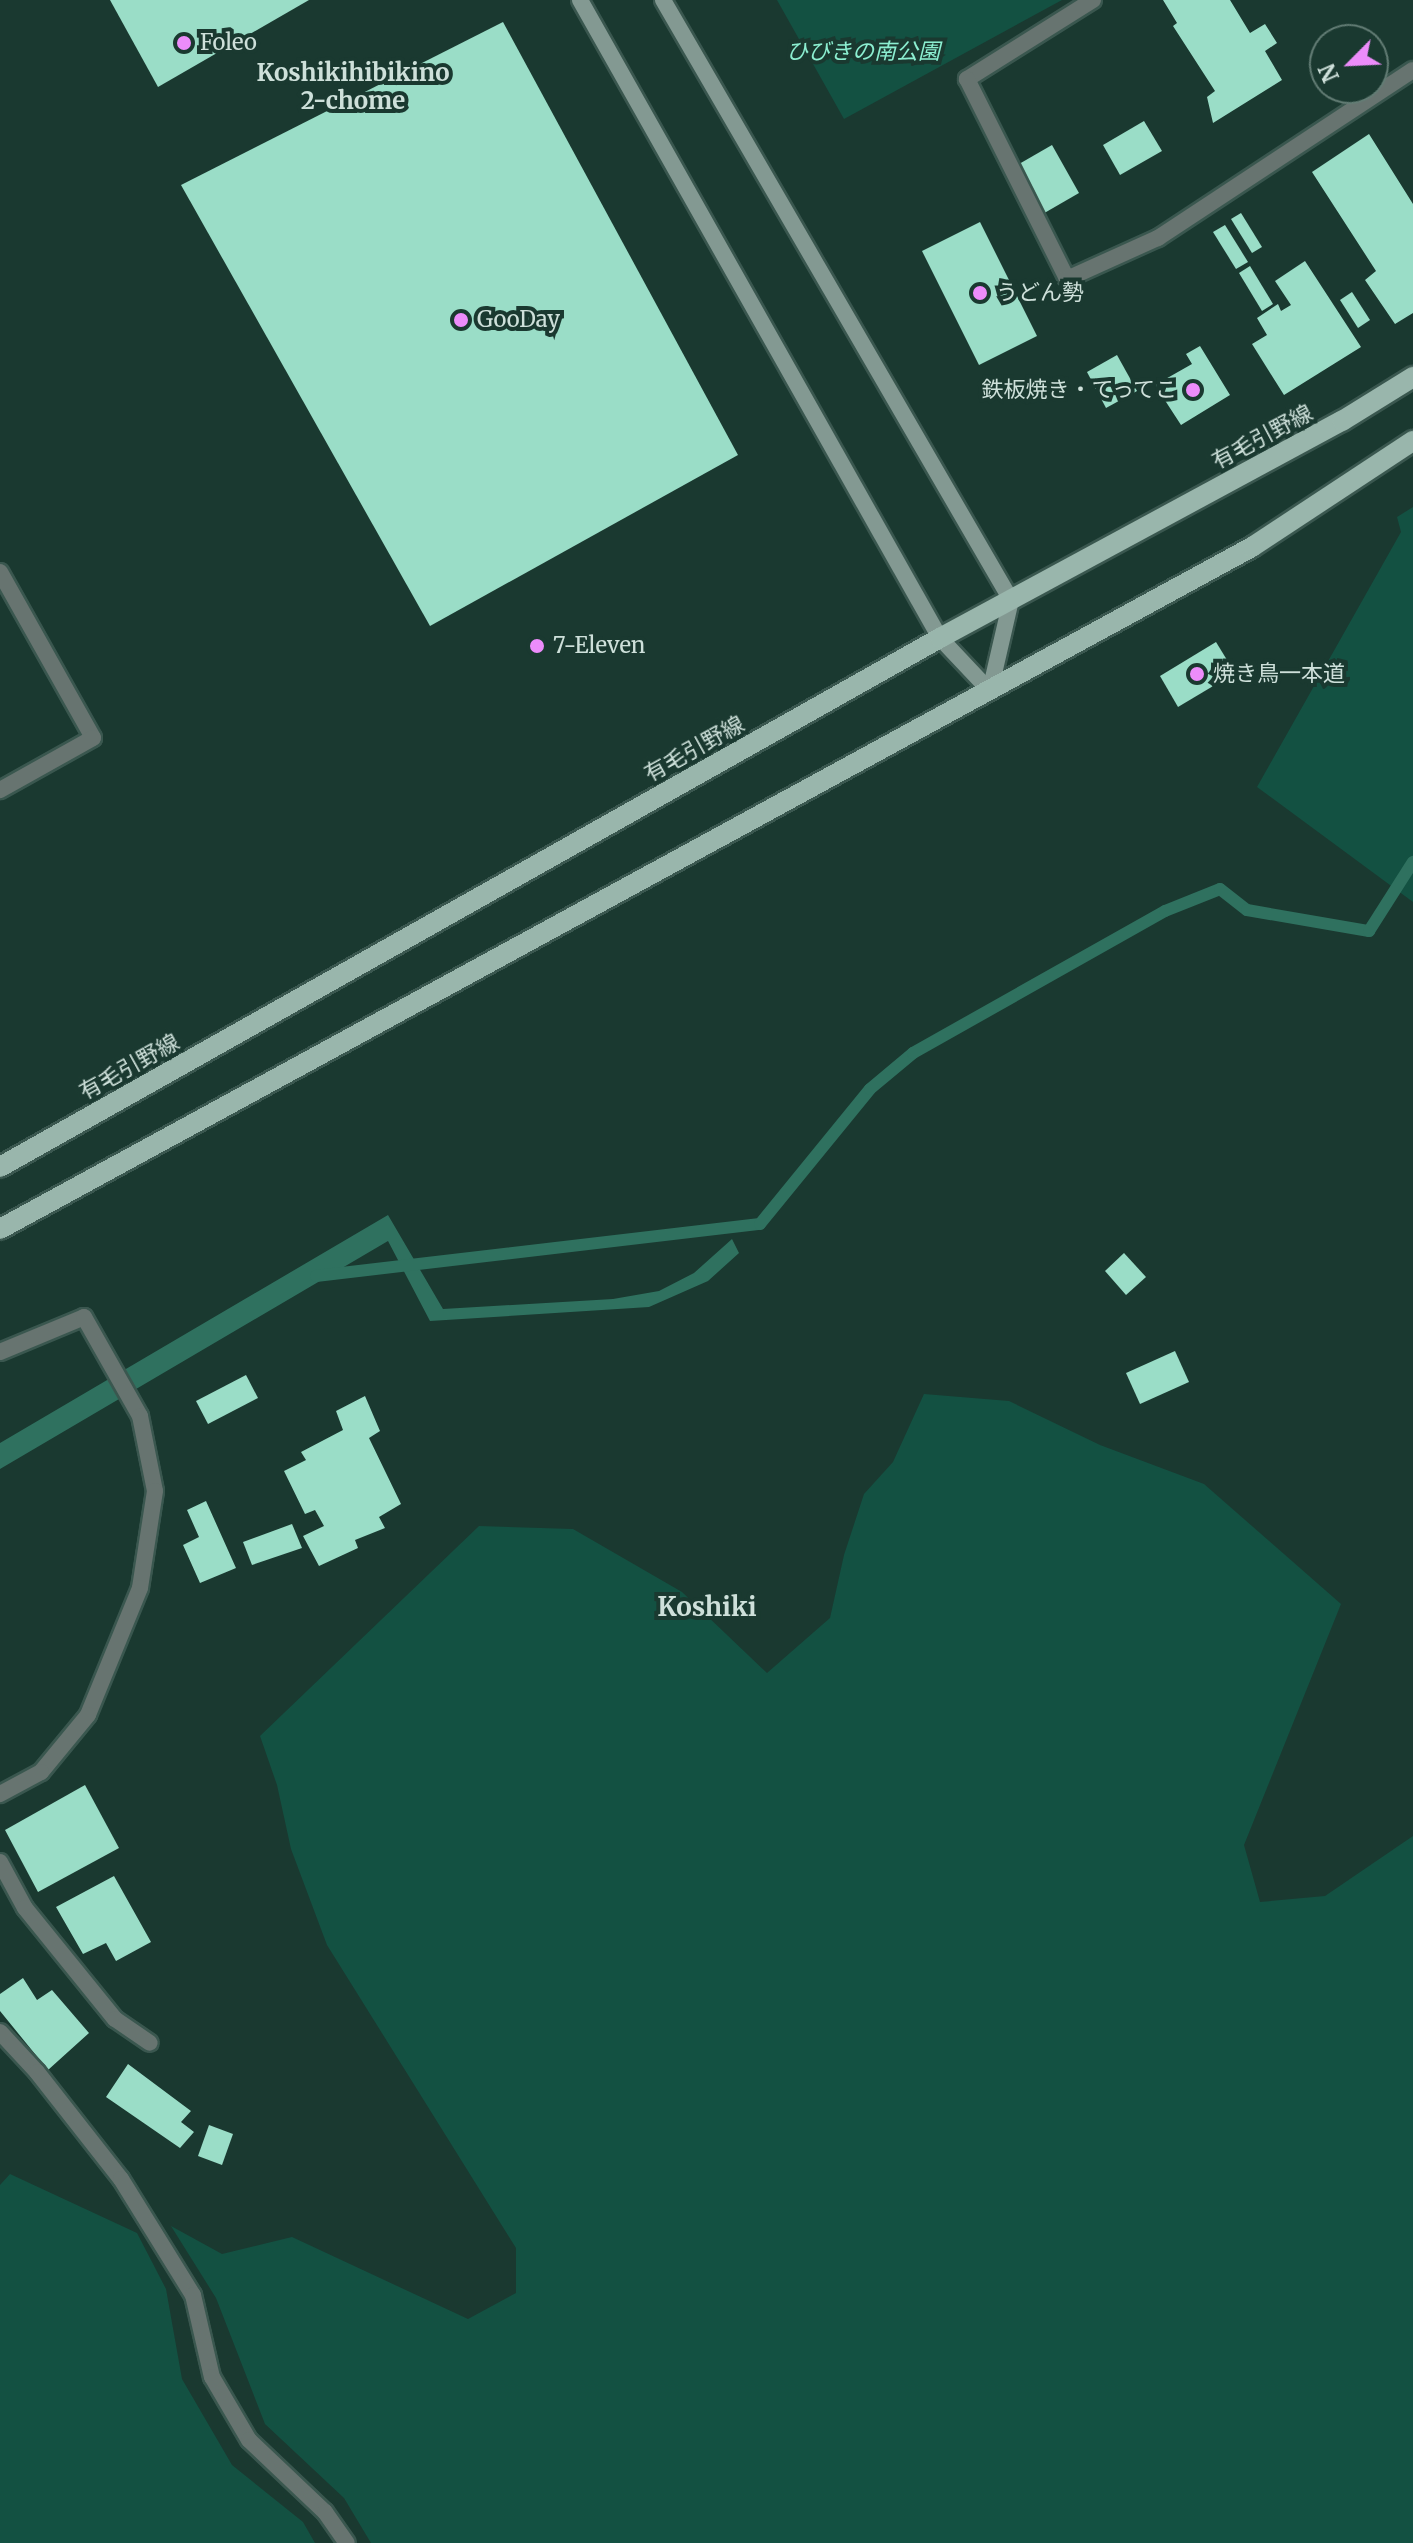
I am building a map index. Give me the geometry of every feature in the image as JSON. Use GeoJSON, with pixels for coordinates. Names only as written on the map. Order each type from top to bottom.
{"type":"FeatureCollection","features":[{"type":"Feature","properties":{"kind":"main road","name":"有毛引野線"},"geometry":{"type":"LineString","coordinates":[[0,1167],[940,638],[1342,421],[1413,377]]}},
{"type":"Feature","properties":{"kind":"main road"},"geometry":{"type":"LineString","coordinates":[[0,1229],[1252,547],[1413,441]]}},
{"type":"Feature","properties":{"kind":"street"},"geometry":{"type":"LineString","coordinates":[[580,0],[940,638],[990,691]]}},
{"type":"Feature","properties":{"kind":"street"},"geometry":{"type":"LineString","coordinates":[[663,0],[1011,600],[990,691]]}},
{"type":"Feature","properties":{"kind":"street"},"geometry":{"type":"LineString","coordinates":[[1093,0],[967,79],[1067,279],[1158,238],[1413,70]]}},
{"type":"Feature","properties":{"kind":"street"},"geometry":{"type":"LineString","coordinates":[[0,572],[93,738],[0,790]]}},
{"type":"Feature","properties":{"kind":"street"},"geometry":{"type":"LineString","coordinates":[[0,1352],[84,1317],[140,1416],[155,1491],[140,1588],[88,1715],[41,1772],[0,1794]]}},
{"type":"Feature","properties":{"kind":"street"},"geometry":{"type":"LineString","coordinates":[[0,1862],[25,1908],[115,2019],[150,2043]]}},
{"type":"Feature","properties":{"kind":"street"},"geometry":{"type":"LineString","coordinates":[[0,2032],[37,2072],[121,2179],[193,2295],[212,2377],[249,2440],[325,2512],[347,2543]]}},
{"type":"Feature","properties":{"kind":"green space","name":"ひびきの南公園"},"geometry":{"type":"Polygon","coordinates":[[[777,0],[1062,0],[844,119],[777,0]]]}},
{"type":"Feature","properties":{"kind":"green space"},"geometry":{"type":"Polygon","coordinates":[[[1413,507],[1413,902],[1257,787],[1401,532],[1397,517],[1413,507]]]}},
{"type":"Feature","properties":{"kind":"green space"},"geometry":{"type":"Polygon","coordinates":[[[924,1394],[1009,1401],[1100,1445],[1204,1484],[1341,1604],[1244,1845],[1260,1902],[1325,1896],[1413,1836],[1413,2543],[371,2543],[344,2498],[265,2424],[216,2298],[171,2226],[222,2254],[292,2237],[468,2319],[516,2293],[516,2248],[327,1945],[291,1849],[277,1785],[260,1736],[479,1526],[573,1529],[682,1592],[767,1673],[830,1618],[844,1555],[864,1494],[893,1462],[924,1394]]]}},
{"type":"Feature","properties":{"kind":"green space"},"geometry":{"type":"Polygon","coordinates":[[[10,2174],[137,2233],[166,2289],[182,2379],[232,2465],[303,2522],[315,2543],[0,2543],[0,2185],[10,2174]]]}},
{"type":"Feature","properties":{"kind":"shaded area"},"geometry":{"type":"Polygon","coordinates":[[[388,1215],[443,1309],[613,1299],[659,1291],[694,1273],[732,1239],[739,1253],[708,1281],[649,1307],[430,1321],[388,1241],[0,1469],[0,1443],[388,1215]]]}},
{"type":"Feature","properties":{"kind":"building","name":"Foleo"},"geometry":{"type":"Polygon","coordinates":[[[110,0],[309,0],[158,87],[110,0]]]}},
{"type":"Feature","properties":{"kind":"building"},"geometry":{"type":"Polygon","coordinates":[[[1163,0],[1230,0],[1250,33],[1265,24],[1277,43],[1265,51],[1282,80],[1213,123],[1207,97],[1215,91],[1173,26],[1177,23],[1163,0]]]}},
{"type":"Feature","properties":{"kind":"building","name":"GooDay"},"geometry":{"type":"Polygon","coordinates":[[[503,22],[738,455],[430,626],[181,185],[503,22]]]}},
{"type":"Feature","properties":{"kind":"building"},"geometry":{"type":"Polygon","coordinates":[[[1144,121],[1162,151],[1120,175],[1103,145],[1144,121]]]}},
{"type":"Feature","properties":{"kind":"building"},"geometry":{"type":"Polygon","coordinates":[[[1369,134],[1413,204],[1413,313],[1395,324],[1365,280],[1376,271],[1312,172],[1369,134]]]}},
{"type":"Feature","properties":{"kind":"building"},"geometry":{"type":"Polygon","coordinates":[[[1052,145],[1079,193],[1034,219],[1007,171],[1052,145]]]}},
{"type":"Feature","properties":{"kind":"building"},"geometry":{"type":"Polygon","coordinates":[[[1241,213],[1262,247],[1252,253],[1231,219],[1241,213]]]}},
{"type":"Feature","properties":{"kind":"building","name":"うどん勢"},"geometry":{"type":"Polygon","coordinates":[[[980,222],[1037,336],[979,365],[922,251],[980,222]]]}},
{"type":"Feature","properties":{"kind":"building"},"geometry":{"type":"Polygon","coordinates":[[[1225,225],[1248,262],[1236,269],[1213,232],[1225,225]]]}},
{"type":"Feature","properties":{"kind":"building"},"geometry":{"type":"Polygon","coordinates":[[[1305,261],[1361,347],[1284,395],[1252,344],[1267,335],[1257,318],[1278,304],[1281,311],[1291,305],[1275,281],[1305,261]]]}},
{"type":"Feature","properties":{"kind":"building"},"geometry":{"type":"Polygon","coordinates":[[[1250,266],[1273,304],[1262,311],[1239,273],[1250,266]]]}},
{"type":"Feature","properties":{"kind":"building"},"geometry":{"type":"Polygon","coordinates":[[[1352,292],[1370,320],[1358,328],[1340,300],[1352,292]]]}},
{"type":"Feature","properties":{"kind":"building","name":"鉄板焼き・てってこ"},"geometry":{"type":"Polygon","coordinates":[[[1200,346],[1230,395],[1181,425],[1155,385],[1192,364],[1186,354],[1200,346]]]}},
{"type":"Feature","properties":{"kind":"building"},"geometry":{"type":"Polygon","coordinates":[[[1117,355],[1137,391],[1106,408],[1087,372],[1117,355]]]}},
{"type":"Feature","properties":{"kind":"building","name":"焼き鳥一本道"},"geometry":{"type":"Polygon","coordinates":[[[1216,642],[1235,673],[1178,707],[1160,676],[1216,642]]]}},
{"type":"Feature","properties":{"kind":"building"},"geometry":{"type":"Polygon","coordinates":[[[1124,1253],[1146,1277],[1126,1295],[1105,1271],[1124,1253]]]}},
{"type":"Feature","properties":{"kind":"building"},"geometry":{"type":"Polygon","coordinates":[[[1175,1351],[1189,1382],[1140,1404],[1126,1373],[1175,1351]]]}},
{"type":"Feature","properties":{"kind":"building"},"geometry":{"type":"Polygon","coordinates":[[[246,1375],[258,1398],[208,1424],[196,1401],[246,1375]]]}},
{"type":"Feature","properties":{"kind":"building"},"geometry":{"type":"Polygon","coordinates":[[[365,1396],[380,1431],[369,1438],[401,1504],[379,1517],[385,1528],[355,1540],[358,1548],[319,1566],[303,1536],[324,1526],[315,1510],[305,1514],[284,1471],[306,1460],[301,1452],[343,1430],[336,1411],[365,1396]]]}},
{"type":"Feature","properties":{"kind":"building"},"geometry":{"type":"Polygon","coordinates":[[[206,1501],[236,1568],[200,1583],[183,1545],[199,1537],[187,1510],[206,1501]]]}},
{"type":"Feature","properties":{"kind":"building"},"geometry":{"type":"Polygon","coordinates":[[[292,1524],[302,1548],[252,1565],[243,1542],[292,1524]]]}},
{"type":"Feature","properties":{"kind":"building"},"geometry":{"type":"Polygon","coordinates":[[[85,1785],[119,1848],[38,1892],[5,1830],[85,1785]]]}},
{"type":"Feature","properties":{"kind":"building"},"geometry":{"type":"Polygon","coordinates":[[[114,1876],[151,1942],[116,1961],[106,1943],[83,1954],[56,1907],[114,1876]]]}},
{"type":"Feature","properties":{"kind":"building"},"geometry":{"type":"Polygon","coordinates":[[[23,1978],[37,2000],[52,1990],[89,2033],[48,2070],[0,2011],[0,1994],[23,1978]]]}},
{"type":"Feature","properties":{"kind":"building"},"geometry":{"type":"Polygon","coordinates":[[[128,2064],[191,2111],[181,2122],[194,2132],[180,2148],[106,2097],[128,2064]]]}},
{"type":"Feature","properties":{"kind":"building"},"geometry":{"type":"Polygon","coordinates":[[[209,2125],[233,2134],[222,2165],[198,2156],[209,2125]]]}},
{"type":"Feature","properties":{"kind":"waterway"},"geometry":{"type":"LineString","coordinates":[[316,1276],[760,1224],[870,1089],[913,1053],[1165,911],[1220,889],[1247,910],[1369,931],[1413,862]]}},
{"type":"Feature","properties":{"kind":"place","name":"Foleo"},"geometry":{"type":"Point","coordinates":[184,43]}},
{"type":"Feature","properties":{"kind":"place","name":"うどん勢"},"geometry":{"type":"Point","coordinates":[980,293]}},
{"type":"Feature","properties":{"kind":"place","name":"GooDay"},"geometry":{"type":"Point","coordinates":[461,320]}},
{"type":"Feature","properties":{"kind":"place","name":"鉄板焼き・てってこ"},"geometry":{"type":"Point","coordinates":[1193,390]}},
{"type":"Feature","properties":{"kind":"place","name":"7-Eleven"},"geometry":{"type":"Point","coordinates":[537,646]}},
{"type":"Feature","properties":{"kind":"place","name":"焼き鳥一本道"},"geometry":{"type":"Point","coordinates":[1197,674]}},
{"type":"Feature","properties":{"kind":"district","name":"Koshikihibikino 2-chome"},"geometry":{"type":"Point","coordinates":[353,87]}},
{"type":"Feature","properties":{"kind":"district","name":"Koshiki"},"geometry":{"type":"Point","coordinates":[707,1607]}}]}
